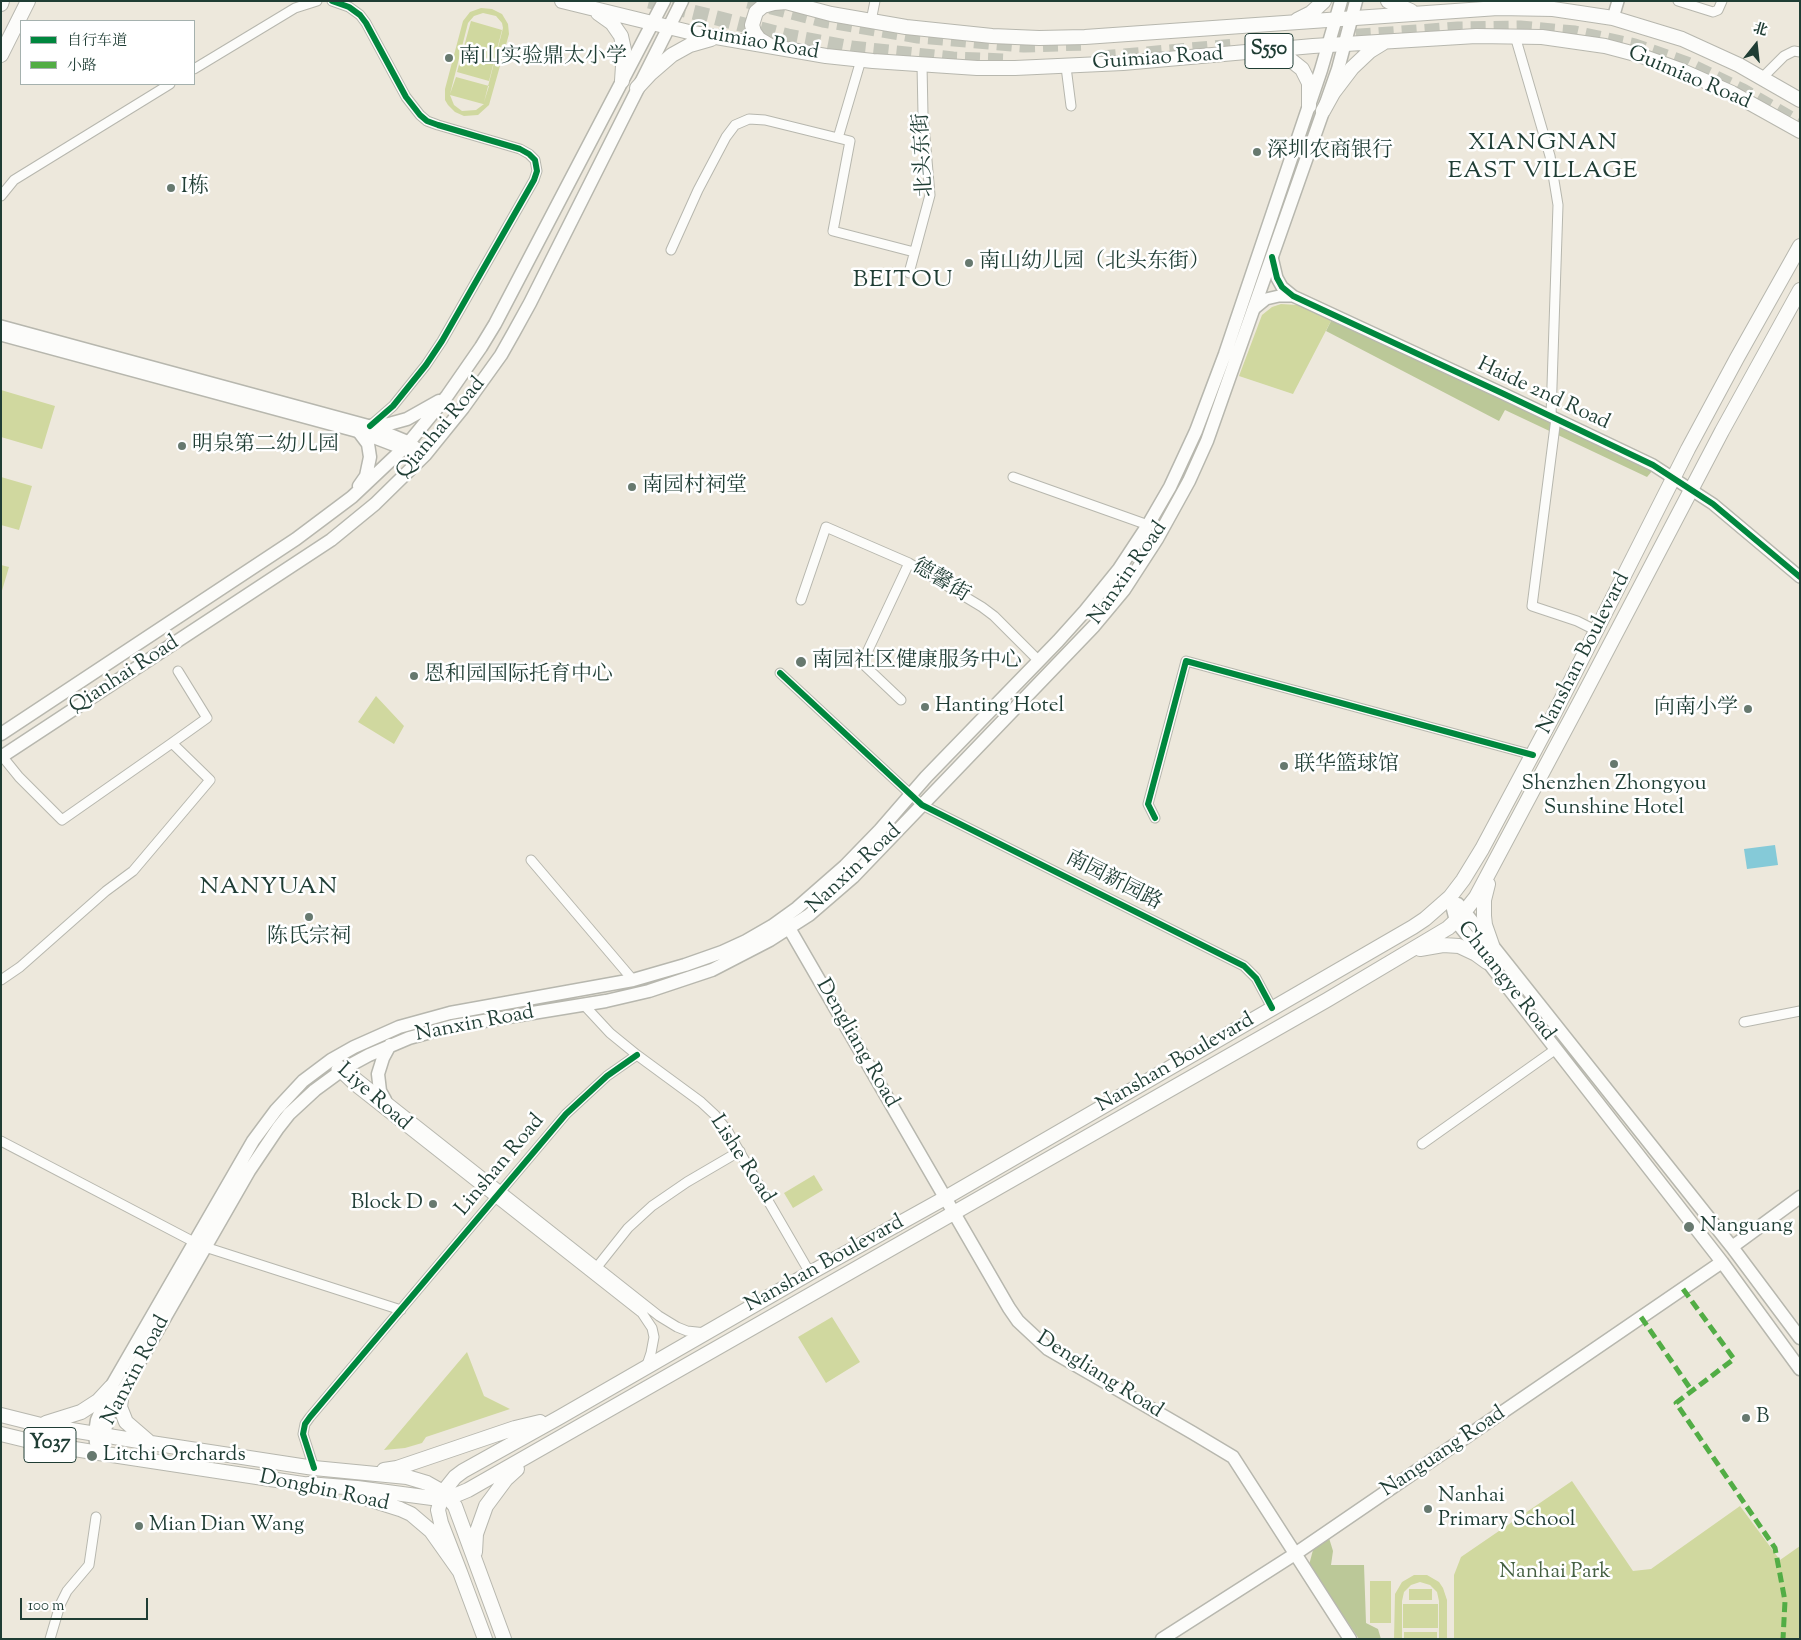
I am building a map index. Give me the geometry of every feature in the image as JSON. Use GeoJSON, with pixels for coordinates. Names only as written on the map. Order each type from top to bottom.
{"type":"FeatureCollection","features":[{"type":"Feature","properties":{"kind":"main road"},"geometry":{"type":"LineString","coordinates":[[1,54],[28,1]]}},
{"type":"Feature","properties":{"kind":"main road","name":"Qianhai Road"},"geometry":{"type":"LineString","coordinates":[[1,734],[287,545],[352,497],[406,446],[447,396],[481,347],[509,300],[664,1]]}},
{"type":"Feature","properties":{"kind":"main road","name":"Qianhai Road"},"geometry":{"type":"LineString","coordinates":[[2,756],[331,540],[375,504],[425,455],[469,400],[514,332],[682,1]]}},
{"type":"Feature","properties":{"kind":"main road"},"geometry":{"type":"LineString","coordinates":[[1286,23],[1304,17],[1324,1]]}},
{"type":"Feature","properties":{"kind":"main road","name":"Nanxin Road"},"geometry":{"type":"LineString","coordinates":[[200,1244],[240,1161],[265,1123],[303,1081],[331,1060],[354,1047],[392,1030],[450,1013],[633,980],[686,965],[722,952],[772,926],[797,908],[839,872],[880,830],[926,776],[1039,661],[1096,598],[1130,554],[1148,526],[1185,455],[1203,413],[1308,106],[1341,1]]}},
{"type":"Feature","properties":{"kind":"main road","name":"Nanxin Road"},"geometry":{"type":"LineString","coordinates":[[98,1453],[99,1434],[107,1419],[116,1389],[200,1244],[278,1128],[301,1102],[341,1070],[390,1045],[431,1031],[584,1005],[642,993],[691,978],[751,951],[809,915],[852,877],[1094,626],[1124,590],[1145,559],[1198,462],[1216,418],[1324,111],[1356,1]]}},
{"type":"Feature","properties":{"kind":"main road"},"geometry":{"type":"LineString","coordinates":[[1388,1],[1408,10],[1422,13]]}},
{"type":"Feature","properties":{"kind":"main road"},"geometry":{"type":"LineString","coordinates":[[775,47],[765,44],[759,39],[754,32],[753,19],[756,12],[763,6],[784,2]]}},
{"type":"Feature","properties":{"kind":"main road","name":"Guimiao Road"},"geometry":{"type":"LineString","coordinates":[[784,2],[871,21],[957,33],[1039,38],[1085,37],[1498,8],[1570,10],[1613,18],[1682,39],[1716,54],[1800,99]]}},
{"type":"Feature","properties":{"kind":"main road"},"geometry":{"type":"LineString","coordinates":[[575,3],[605,17],[621,36],[624,50],[622,81]]}},
{"type":"Feature","properties":{"kind":"main road","name":"Guimiao Road"},"geometry":{"type":"LineString","coordinates":[[575,3],[669,28],[775,47],[861,60],[977,68],[1066,67],[1390,41],[1515,36],[1542,37],[1587,43],[1639,55],[1708,82],[1794,128]]}},
{"type":"Feature","properties":{"kind":"main road"},"geometry":{"type":"LineString","coordinates":[[637,88],[663,62],[681,49],[698,41],[721,38]]}},
{"type":"Feature","properties":{"kind":"main road"},"geometry":{"type":"LineString","coordinates":[[1324,111],[1333,93],[1352,68],[1370,51],[1390,41]]}},
{"type":"Feature","properties":{"kind":"main road"},"geometry":{"type":"LineString","coordinates":[[1258,52],[1287,57],[1302,68],[1309,83],[1308,106]]}},
{"type":"Feature","properties":{"kind":"main road"},"geometry":{"type":"LineString","coordinates":[[1794,128],[1800,138]]}},
{"type":"Feature","properties":{"kind":"main road","name":"Nanshan Boulevard"},"geometry":{"type":"LineString","coordinates":[[444,1496],[455,1477],[472,1465],[945,1198],[1413,927],[1450,897],[1479,854],[1597,631],[1732,366],[1800,246]]}},
{"type":"Feature","properties":{"kind":"main road","name":"Nanshan Boulevard"},"geometry":{"type":"LineString","coordinates":[[444,1496],[478,1485],[542,1449],[1327,1000],[1410,951],[1460,916],[1476,896],[1722,430],[1800,290]]}},
{"type":"Feature","properties":{"kind":"main road"},"geometry":{"type":"LineString","coordinates":[[370,426],[389,424],[407,419],[426,410],[447,396]]}},
{"type":"Feature","properties":{"kind":"main road"},"geometry":{"type":"LineString","coordinates":[[352,497],[366,476],[370,462],[368,444],[359,432]]}},
{"type":"Feature","properties":{"kind":"main road"},"geometry":{"type":"LineString","coordinates":[[1492,945],[1485,925],[1484,908],[1486,890],[1498,855]]}},
{"type":"Feature","properties":{"kind":"main road","name":"Chuangye Road"},"geometry":{"type":"LineString","coordinates":[[1450,897],[1487,962],[1722,1262],[1800,1369]]}},
{"type":"Feature","properties":{"kind":"main road","name":"Chuangye Road"},"geometry":{"type":"LineString","coordinates":[[1460,916],[1492,945],[1732,1247],[1800,1338]]}},
{"type":"Feature","properties":{"kind":"main road","name":"Dengliang Road"},"geometry":{"type":"LineString","coordinates":[[789,928],[1018,1321],[1048,1349],[1229,1454],[1350,1639]]}},
{"type":"Feature","properties":{"kind":"main road"},"geometry":{"type":"LineString","coordinates":[[1410,951],[1451,945],[1467,949],[1487,962]]}},
{"type":"Feature","properties":{"kind":"main road"},"geometry":{"type":"LineString","coordinates":[[450,1013],[453,1026]]}},
{"type":"Feature","properties":{"kind":"main road"},"geometry":{"type":"LineString","coordinates":[[385,1100],[380,1091],[378,1074],[390,1045]]}},
{"type":"Feature","properties":{"kind":"main road"},"geometry":{"type":"LineString","coordinates":[[1732,1247],[1800,1197]]}},
{"type":"Feature","properties":{"kind":"main road","name":"Nanguang Road"},"geometry":{"type":"LineString","coordinates":[[1162,1639],[1296,1554],[1722,1262]]}},
{"type":"Feature","properties":{"kind":"main road"},"geometry":{"type":"LineString","coordinates":[[40,1425],[81,1412],[116,1389],[126,1422],[137,1433],[151,1442]]}},
{"type":"Feature","properties":{"kind":"main road","name":"Dongbin Road"},"geometry":{"type":"LineString","coordinates":[[1,1415],[40,1425],[314,1468],[407,1477],[427,1483],[444,1496]]}},
{"type":"Feature","properties":{"kind":"main road"},"geometry":{"type":"LineString","coordinates":[[354,1473],[397,1468],[515,1428],[560,1417]]}},
{"type":"Feature","properties":{"kind":"main road","name":"Dongbin Road"},"geometry":{"type":"LineString","coordinates":[[1,1434],[38,1443],[98,1453],[308,1484],[377,1500],[400,1509],[411,1514],[431,1531],[460,1572],[485,1639]]}},
{"type":"Feature","properties":{"kind":"main road"},"geometry":{"type":"LineString","coordinates":[[476,1562],[476,1534],[486,1506],[506,1480],[542,1449]]}},
{"type":"Feature","properties":{"kind":"main road"},"geometry":{"type":"LineString","coordinates":[[308,1484],[444,1496],[455,1506],[504,1639]]}},
{"type":"Feature","properties":{"kind":"main road"},"geometry":{"type":"LineString","coordinates":[[444,1496],[438,1510],[440,1523],[460,1572]]}},
{"type":"Feature","properties":{"kind":"street"},"geometry":{"type":"LineString","coordinates":[[195,69],[295,8],[317,1]]}},
{"type":"Feature","properties":{"kind":"street"},"geometry":{"type":"LineString","coordinates":[[332,1],[349,7],[360,15],[412,106],[427,121],[520,148],[535,160],[537,171],[534,180],[442,341],[426,365],[393,406],[370,426]]}},
{"type":"Feature","properties":{"kind":"street"},"geometry":{"type":"LineString","coordinates":[[871,21],[875,1]]}},
{"type":"Feature","properties":{"kind":"street"},"geometry":{"type":"LineString","coordinates":[[1613,18],[1618,1]]}},
{"type":"Feature","properties":{"kind":"street"},"geometry":{"type":"LineString","coordinates":[[1678,1],[1713,12],[1718,10],[1722,1]]}},
{"type":"Feature","properties":{"kind":"street"},"geometry":{"type":"LineString","coordinates":[[1515,36],[1550,156],[1558,205],[1554,417],[1532,606],[1577,621],[1597,631]]}},
{"type":"Feature","properties":{"kind":"street"},"geometry":{"type":"LineString","coordinates":[[1762,78],[1784,56],[1794,51],[1800,52]]}},
{"type":"Feature","properties":{"kind":"street"},"geometry":{"type":"LineString","coordinates":[[838,138],[861,60]]}},
{"type":"Feature","properties":{"kind":"street","name":"北头东街"},"geometry":{"type":"LineString","coordinates":[[909,273],[930,195],[923,114],[922,65]]}},
{"type":"Feature","properties":{"kind":"street"},"geometry":{"type":"LineString","coordinates":[[1066,67],[1071,106]]}},
{"type":"Feature","properties":{"kind":"street"},"geometry":{"type":"LineString","coordinates":[[1,196],[14,180],[168,85]]}},
{"type":"Feature","properties":{"kind":"street"},"geometry":{"type":"LineString","coordinates":[[672,250],[698,190],[726,137],[735,125],[749,119],[765,120],[850,142],[833,231],[914,252]]}},
{"type":"Feature","properties":{"kind":"street","name":"Haide 2nd Road"},"geometry":{"type":"LineString","coordinates":[[1272,257],[1277,278],[1282,287],[1293,296],[1554,417],[1652,465],[1713,504],[1800,577]]}},
{"type":"Feature","properties":{"kind":"street"},"geometry":{"type":"LineString","coordinates":[[1255,308],[1266,299],[1279,296],[1293,296]]}},
{"type":"Feature","properties":{"kind":"street"},"geometry":{"type":"LineString","coordinates":[[1,326],[370,426],[425,455]]}},
{"type":"Feature","properties":{"kind":"street"},"geometry":{"type":"LineString","coordinates":[[1,335],[406,446]]}},
{"type":"Feature","properties":{"kind":"street"},"geometry":{"type":"LineString","coordinates":[[1012,477],[1148,526]]}},
{"type":"Feature","properties":{"kind":"street","name":"德馨街"},"geometry":{"type":"LineString","coordinates":[[801,600],[826,527],[909,563],[982,607],[994,616],[1039,661]]}},
{"type":"Feature","properties":{"kind":"street"},"geometry":{"type":"LineString","coordinates":[[901,700],[862,663],[909,563]]}},
{"type":"Feature","properties":{"kind":"street"},"geometry":{"type":"LineString","coordinates":[[1155,818],[1148,804],[1186,661],[1532,755]]}},
{"type":"Feature","properties":{"kind":"street"},"geometry":{"type":"LineString","coordinates":[[2,756],[19,777],[62,820],[207,718],[178,671]]}},
{"type":"Feature","properties":{"kind":"street","name":"南园新园路"},"geometry":{"type":"LineString","coordinates":[[780,673],[922,805],[1244,966],[1256,978],[1272,1008]]}},
{"type":"Feature","properties":{"kind":"street"},"geometry":{"type":"LineString","coordinates":[[1,980],[20,966],[106,891],[133,871],[210,780],[172,743]]}},
{"type":"Feature","properties":{"kind":"street"},"geometry":{"type":"LineString","coordinates":[[531,860],[633,980]]}},
{"type":"Feature","properties":{"kind":"street","name":"Lishe Road"},"geometry":{"type":"LineString","coordinates":[[584,1005],[600,1024],[637,1055],[701,1102],[727,1130],[810,1273]]}},
{"type":"Feature","properties":{"kind":"street"},"geometry":{"type":"LineString","coordinates":[[1744,1022],[1800,1011]]}},
{"type":"Feature","properties":{"kind":"street"},"geometry":{"type":"LineString","coordinates":[[1422,1144],[1556,1049]]}},
{"type":"Feature","properties":{"kind":"street","name":"Linshan Road"},"geometry":{"type":"LineString","coordinates":[[314,1468],[303,1440],[305,1424],[574,1106],[607,1076],[637,1055]]}},
{"type":"Feature","properties":{"kind":"street","name":"Liye Road"},"geometry":{"type":"LineString","coordinates":[[331,1060],[341,1070],[499,1195],[597,1267],[665,1321],[688,1331],[706,1333]]}},
{"type":"Feature","properties":{"kind":"street","name":"Liye Road"},"geometry":{"type":"LineString","coordinates":[[341,1070],[385,1100],[642,1313],[652,1328],[654,1337],[646,1368]]}},
{"type":"Feature","properties":{"kind":"street"},"geometry":{"type":"LineString","coordinates":[[1,1141],[200,1244],[401,1310]]}},
{"type":"Feature","properties":{"kind":"street"},"geometry":{"type":"LineString","coordinates":[[597,1267],[628,1228],[652,1206],[687,1182],[740,1151]]}},
{"type":"Feature","properties":{"kind":"street"},"geometry":{"type":"LineString","coordinates":[[50,1639],[58,1612],[68,1591],[89,1565],[96,1517]]}},
{"type":"Feature","properties":{"kind":"green space"},"geometry":{"type":"Polygon","coordinates":[[[481,8],[492,9],[502,14],[508,24],[509,34],[489,105],[478,115],[464,116],[455,112],[448,105],[445,100],[445,89],[463,21],[470,12],[481,8]],[[483,13],[474,16],[468,23],[450,94],[456,77],[488,86],[503,28],[502,23],[496,16],[483,13]],[[450,95],[454,105],[462,111],[476,110],[484,104],[450,95]]]}},
{"type":"Feature","properties":{"kind":"green space"},"geometry":{"type":"Polygon","coordinates":[[[471,21],[502,30],[489,81],[457,72],[471,21]]]}},
{"type":"Feature","properties":{"kind":"green space"},"geometry":{"type":"Polygon","coordinates":[[[1281,304],[1297,305],[1332,319],[1293,394],[1239,376],[1262,315],[1272,307],[1281,304]]]}},
{"type":"Feature","properties":{"kind":"green space"},"geometry":{"type":"Polygon","coordinates":[[[1332,319],[1478,385],[1653,470],[1647,477],[1505,410],[1499,421],[1326,331],[1332,319]]]}},
{"type":"Feature","properties":{"kind":"green space"},"geometry":{"type":"Polygon","coordinates":[[[1,390],[55,406],[42,449],[1,437],[1,390]]]}},
{"type":"Feature","properties":{"kind":"green space"},"geometry":{"type":"Polygon","coordinates":[[[1,477],[32,486],[19,530],[1,525],[1,477]]]}},
{"type":"Feature","properties":{"kind":"green space"},"geometry":{"type":"Polygon","coordinates":[[[1,565],[9,567],[1,594],[1,565]]]}},
{"type":"Feature","properties":{"kind":"green space"},"geometry":{"type":"Polygon","coordinates":[[[376,696],[404,726],[394,744],[358,722],[376,696]]]}},
{"type":"Feature","properties":{"kind":"green space"},"geometry":{"type":"Polygon","coordinates":[[[814,1175],[823,1190],[793,1208],[784,1193],[814,1175]]]}},
{"type":"Feature","properties":{"kind":"green space"},"geometry":{"type":"Polygon","coordinates":[[[832,1317],[860,1362],[826,1383],[798,1337],[832,1317]]]}},
{"type":"Feature","properties":{"kind":"green space"},"geometry":{"type":"Polygon","coordinates":[[[467,1352],[484,1396],[510,1409],[426,1437],[422,1443],[405,1448],[384,1450],[467,1352]]]}},
{"type":"Feature","properties":{"kind":"green space","name":"Nanhai Park"},"geometry":{"type":"Polygon","coordinates":[[[1572,1481],[1633,1571],[1651,1569],[1740,1506],[1780,1560],[1800,1546],[1800,1639],[1454,1639],[1454,1575],[1461,1557],[1572,1481]]]}},
{"type":"Feature","properties":{"kind":"green space"},"geometry":{"type":"Polygon","coordinates":[[[1329,1538],[1333,1551],[1331,1565],[1364,1565],[1366,1623],[1378,1629],[1381,1639],[1359,1639],[1309,1565],[1313,1550],[1329,1538]]]}},
{"type":"Feature","properties":{"kind":"green space"},"geometry":{"type":"Polygon","coordinates":[[[1414,1575],[1427,1575],[1439,1582],[1443,1588],[1447,1600],[1447,1639],[1439,1639],[1439,1601],[1437,1592],[1430,1585],[1420,1582],[1411,1585],[1404,1592],[1402,1601],[1402,1639],[1394,1639],[1395,1594],[1402,1582],[1414,1575]]]}},
{"type":"Feature","properties":{"kind":"green space"},"geometry":{"type":"Polygon","coordinates":[[[1370,1581],[1391,1581],[1391,1623],[1370,1623],[1370,1581]]]}},
{"type":"Feature","properties":{"kind":"green space"},"geometry":{"type":"Polygon","coordinates":[[[1409,1589],[1432,1589],[1432,1600],[1409,1600],[1409,1589]]]}},
{"type":"Feature","properties":{"kind":"green space"},"geometry":{"type":"Polygon","coordinates":[[[1403,1604],[1438,1604],[1438,1628],[1403,1628],[1403,1604]]]}},
{"type":"Feature","properties":{"kind":"green space"},"geometry":{"type":"Polygon","coordinates":[[[1404,1632],[1437,1632],[1437,1639],[1404,1639],[1404,1632]]]}},
{"type":"Feature","properties":{"kind":"water"},"geometry":{"type":"Polygon","coordinates":[[[1775,845],[1778,865],[1747,869],[1744,849],[1775,845]]]}},
{"type":"Feature","properties":{"kind":"tunnel"},"geometry":{"type":"LineString","coordinates":[[649,1],[788,36],[851,48],[953,59],[1006,61]]}},
{"type":"Feature","properties":{"kind":"tunnel"},"geometry":{"type":"LineString","coordinates":[[748,1],[823,20],[918,36],[1024,45],[1085,43]]}},
{"type":"Feature","properties":{"kind":"tunnel"},"geometry":{"type":"LineString","coordinates":[[1333,38],[1458,29],[1520,28],[1575,33],[1635,46],[1687,64],[1743,91],[1798,123]]}},
{"type":"Feature","properties":{"kind":"tunnel"},"geometry":{"type":"LineString","coordinates":[[1101,58],[1235,46]]}},
{"type":"Feature","properties":{"kind":"marked path"},"geometry":{"type":"LineString","coordinates":[[1683,1289],[1734,1359],[1676,1403],[1775,1548],[1785,1601],[1783,1639]]}},
{"type":"Feature","properties":{"kind":"marked path"},"geometry":{"type":"LineString","coordinates":[[1641,1317],[1692,1391]]}},
{"type":"Feature","properties":{"kind":"cycle path"},"geometry":{"type":"LineString","coordinates":[[332,1],[349,7],[360,15],[406,97],[427,121],[520,149],[535,160],[537,171],[534,180],[442,341],[426,365],[393,406],[370,426]]}},
{"type":"Feature","properties":{"kind":"cycle path"},"geometry":{"type":"LineString","coordinates":[[1272,257],[1277,278],[1282,287],[1293,296],[1653,465],[1713,504],[1800,577]]}},
{"type":"Feature","properties":{"kind":"cycle path"},"geometry":{"type":"LineString","coordinates":[[1155,818],[1148,804],[1186,661],[1533,755]]}},
{"type":"Feature","properties":{"kind":"cycle path"},"geometry":{"type":"LineString","coordinates":[[780,673],[922,805],[1244,966],[1256,978],[1272,1008]]}},
{"type":"Feature","properties":{"kind":"cycle path"},"geometry":{"type":"LineString","coordinates":[[314,1468],[303,1434],[305,1424],[310,1417],[566,1114],[607,1076],[637,1055]]}},
{"type":"Feature","properties":{"kind":"place","name":"南山实验鼎太小学"},"geometry":{"type":"Point","coordinates":[449,58]}},
{"type":"Feature","properties":{"kind":"place","name":"深圳农商银行"},"geometry":{"type":"Point","coordinates":[1257,152]}},
{"type":"Feature","properties":{"kind":"place","name":"I栋"},"geometry":{"type":"Point","coordinates":[171,188]}},
{"type":"Feature","properties":{"kind":"place","name":"南山幼儿园（北头东街）"},"geometry":{"type":"Point","coordinates":[969,263]}},
{"type":"Feature","properties":{"kind":"place","name":"明泉第二幼儿园"},"geometry":{"type":"Point","coordinates":[182,446]}},
{"type":"Feature","properties":{"kind":"place","name":"南园村祠堂"},"geometry":{"type":"Point","coordinates":[632,487]}},
{"type":"Feature","properties":{"kind":"place","name":"南园社区健康服务中心"},"geometry":{"type":"Point","coordinates":[801,662]}},
{"type":"Feature","properties":{"kind":"place","name":"恩和园国际托育中心"},"geometry":{"type":"Point","coordinates":[414,676]}},
{"type":"Feature","properties":{"kind":"place","name":"Hanting Hotel"},"geometry":{"type":"Point","coordinates":[925,707]}},
{"type":"Feature","properties":{"kind":"place","name":"向南小学"},"geometry":{"type":"Point","coordinates":[1748,709]}},
{"type":"Feature","properties":{"kind":"place","name":"Shenzhen Zhongyou Sunshine Hotel"},"geometry":{"type":"Point","coordinates":[1614,764]}},
{"type":"Feature","properties":{"kind":"place","name":"联华篮球馆"},"geometry":{"type":"Point","coordinates":[1284,766]}},
{"type":"Feature","properties":{"kind":"place","name":"陈氏宗祠"},"geometry":{"type":"Point","coordinates":[309,917]}},
{"type":"Feature","properties":{"kind":"place","name":"Block D"},"geometry":{"type":"Point","coordinates":[433,1204]}},
{"type":"Feature","properties":{"kind":"place","name":"Nanguang"},"geometry":{"type":"Point","coordinates":[1689,1227]}},
{"type":"Feature","properties":{"kind":"place","name":"B"},"geometry":{"type":"Point","coordinates":[1746,1418]}},
{"type":"Feature","properties":{"kind":"place","name":"Litchi Orchards"},"geometry":{"type":"Point","coordinates":[92,1456]}},
{"type":"Feature","properties":{"kind":"place","name":"Nanhai Primary School"},"geometry":{"type":"Point","coordinates":[1428,1509]}},
{"type":"Feature","properties":{"kind":"place","name":"Mian Dian Wang"},"geometry":{"type":"Point","coordinates":[139,1526]}},
{"type":"Feature","properties":{"kind":"district","name":"XIANGNAN EAST VILLAGE"},"geometry":{"type":"Point","coordinates":[1543,159]}},
{"type":"Feature","properties":{"kind":"district","name":"BEITOU"},"geometry":{"type":"Point","coordinates":[903,282]}},
{"type":"Feature","properties":{"kind":"district","name":"NANYUAN"},"geometry":{"type":"Point","coordinates":[269,889]}}]}
